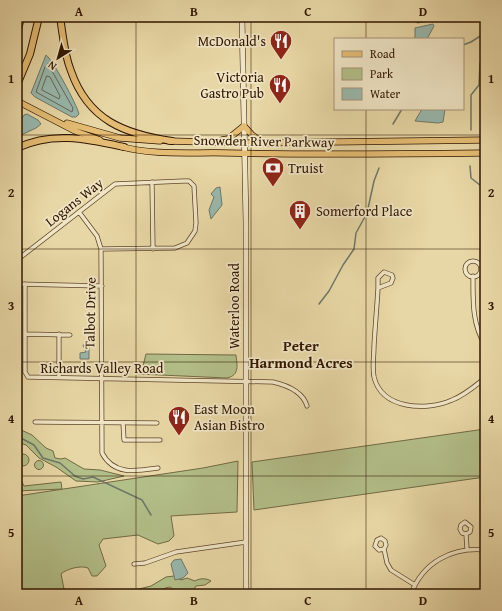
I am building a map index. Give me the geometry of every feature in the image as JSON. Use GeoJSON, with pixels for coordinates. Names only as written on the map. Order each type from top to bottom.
{"type":"FeatureCollection","features":[{"type":"Feature","properties":{"kind":"highway"},"geometry":{"type":"LineString","coordinates":[[17,34],[21,17]]}},
{"type":"Feature","properties":{"kind":"highway"},"geometry":{"type":"LineString","coordinates":[[17,85],[30,54],[39,17]]}},
{"type":"Feature","properties":{"kind":"highway"},"geometry":{"type":"LineString","coordinates":[[60,17],[70,70],[80,92],[88,102],[107,120],[131,133],[172,141]]}},
{"type":"Feature","properties":{"kind":"highway"},"geometry":{"type":"LineString","coordinates":[[17,148],[35,141],[62,137],[124,147]]}},
{"type":"Feature","properties":{"kind":"main road","name":"Waterloo Road"},"geometry":{"type":"LineString","coordinates":[[242,17],[246,382],[246,594]]}},
{"type":"Feature","properties":{"kind":"main road","name":"Snowden River Parkway"},"geometry":{"type":"LineString","coordinates":[[17,101],[75,130],[124,147],[170,152],[244,154],[327,155],[485,152]]}},
{"type":"Feature","properties":{"kind":"main road","name":"Snowden River Parkway"},"geometry":{"type":"LineString","coordinates":[[50,117],[84,129],[120,138],[172,141],[264,143],[485,140]]}},
{"type":"Feature","properties":{"kind":"main road"},"geometry":{"type":"LineString","coordinates":[[216,142],[228,139],[244,126],[252,135],[264,143]]}},
{"type":"Feature","properties":{"kind":"street","name":"Logans Way"},"geometry":{"type":"LineString","coordinates":[[17,260],[115,184],[184,181],[192,184],[196,191],[196,223],[191,238],[181,247],[153,249],[101,249]]}},
{"type":"Feature","properties":{"kind":"street"},"geometry":{"type":"LineString","coordinates":[[152,182],[153,249]]}},
{"type":"Feature","properties":{"kind":"street","name":"Talbot Drive"},"geometry":{"type":"LineString","coordinates":[[79,212],[97,236],[101,249],[102,286],[100,422],[102,453],[106,460],[127,472],[158,468]]}},
{"type":"Feature","properties":{"kind":"street"},"geometry":{"type":"LineString","coordinates":[[474,261],[480,269],[478,274],[473,276],[468,275],[465,270],[468,263],[474,261]]}},
{"type":"Feature","properties":{"kind":"street"},"geometry":{"type":"LineString","coordinates":[[378,288],[389,285],[393,281],[392,275],[387,272],[381,273],[378,278],[373,371],[378,388],[383,394],[400,404],[426,406],[460,396],[485,378]]}},
{"type":"Feature","properties":{"kind":"street"},"geometry":{"type":"LineString","coordinates":[[473,276],[474,318],[478,333],[485,345]]}},
{"type":"Feature","properties":{"kind":"street"},"geometry":{"type":"LineString","coordinates":[[17,284],[102,286]]}},
{"type":"Feature","properties":{"kind":"street","name":"Richards Valley Road"},"geometry":{"type":"LineString","coordinates":[[25,284],[25,372],[28,377],[273,382],[285,385],[301,396],[307,406]]}},
{"type":"Feature","properties":{"kind":"street"},"geometry":{"type":"LineString","coordinates":[[25,334],[70,335]]}},
{"type":"Feature","properties":{"kind":"street"},"geometry":{"type":"LineString","coordinates":[[59,334],[59,378]]}},
{"type":"Feature","properties":{"kind":"street"},"geometry":{"type":"LineString","coordinates":[[35,422],[157,423]]}},
{"type":"Feature","properties":{"kind":"street"},"geometry":{"type":"LineString","coordinates":[[123,423],[124,440],[160,440]]}},
{"type":"Feature","properties":{"kind":"street"},"geometry":{"type":"LineString","coordinates":[[466,534],[467,549]]}},
{"type":"Feature","properties":{"kind":"street"},"geometry":{"type":"LineString","coordinates":[[134,564],[145,563],[176,552],[246,542]]}},
{"type":"Feature","properties":{"kind":"street"},"geometry":{"type":"LineString","coordinates":[[384,548],[387,563],[391,570],[397,576],[415,585]]}},
{"type":"Feature","properties":{"kind":"street"},"geometry":{"type":"LineString","coordinates":[[411,594],[415,585],[428,568],[442,557],[467,549],[485,550]]}},
{"type":"Feature","properties":{"kind":"green space"},"geometry":{"type":"Polygon","coordinates":[[[146,354],[236,355],[237,369],[234,375],[227,378],[138,374],[143,366],[146,354]]]}},
{"type":"Feature","properties":{"kind":"green space"},"geometry":{"type":"Polygon","coordinates":[[[17,428],[32,435],[46,448],[53,451],[55,458],[65,458],[84,469],[100,470],[124,476],[98,482],[76,481],[56,467],[39,458],[26,445],[17,442],[17,428]]]}},
{"type":"Feature","properties":{"kind":"green space"},"geometry":{"type":"Polygon","coordinates":[[[485,429],[485,477],[254,510],[252,462],[485,429]]]}},
{"type":"Feature","properties":{"kind":"green space"},"geometry":{"type":"Polygon","coordinates":[[[21,454],[25,454],[29,460],[25,466],[21,466],[17,462],[17,458],[21,454]]]}},
{"type":"Feature","properties":{"kind":"green space"},"geometry":{"type":"Polygon","coordinates":[[[37,461],[41,461],[43,465],[41,469],[37,469],[35,467],[35,463],[37,461]]]}},
{"type":"Feature","properties":{"kind":"green space"},"geometry":{"type":"Polygon","coordinates":[[[238,461],[237,512],[171,516],[174,536],[169,541],[158,544],[138,535],[103,539],[99,545],[106,566],[97,576],[92,576],[88,568],[74,568],[61,574],[65,594],[17,594],[17,496],[203,468],[238,461]]]}},
{"type":"Feature","properties":{"kind":"green space"},"geometry":{"type":"Polygon","coordinates":[[[17,472],[24,486],[61,482],[62,489],[17,491],[17,472]]]}},
{"type":"Feature","properties":{"kind":"green space"},"geometry":{"type":"Polygon","coordinates":[[[174,576],[181,580],[187,578],[195,581],[199,579],[207,579],[211,581],[205,585],[196,586],[194,589],[194,594],[180,594],[170,587],[165,588],[161,594],[119,594],[151,586],[166,577],[174,576]]]}},
{"type":"Feature","properties":{"kind":"water"},"geometry":{"type":"Polygon","coordinates":[[[413,17],[440,17],[435,20],[417,23],[413,17]]]}},
{"type":"Feature","properties":{"kind":"water"},"geometry":{"type":"Polygon","coordinates":[[[433,24],[434,26],[428,38],[415,38],[415,28],[433,24]]]}},
{"type":"Feature","properties":{"kind":"water"},"geometry":{"type":"Polygon","coordinates":[[[46,55],[59,73],[74,102],[79,114],[76,117],[72,117],[35,97],[31,93],[46,55]]]}},
{"type":"Feature","properties":{"kind":"water"},"geometry":{"type":"Polygon","coordinates":[[[421,110],[445,110],[443,122],[415,121],[421,110]]]}},
{"type":"Feature","properties":{"kind":"water"},"geometry":{"type":"Polygon","coordinates":[[[27,114],[38,120],[41,124],[17,137],[17,126],[24,115],[27,114]]]}},
{"type":"Feature","properties":{"kind":"water"},"geometry":{"type":"Polygon","coordinates":[[[220,187],[222,205],[211,219],[209,210],[214,197],[211,194],[216,188],[220,187]]]}},
{"type":"Feature","properties":{"kind":"water"},"geometry":{"type":"Polygon","coordinates":[[[89,344],[89,359],[80,359],[80,353],[86,352],[83,345],[89,344]]]}},
{"type":"Feature","properties":{"kind":"water"},"geometry":{"type":"Polygon","coordinates":[[[181,559],[188,573],[183,578],[175,580],[171,564],[174,560],[181,559]]]}},
{"type":"Feature","properties":{"kind":"waterway"},"geometry":{"type":"LineString","coordinates":[[464,45],[485,33]]}},
{"type":"Feature","properties":{"kind":"waterway"},"geometry":{"type":"LineString","coordinates":[[471,130],[471,95],[479,85],[480,63],[483,57],[485,37]]}},
{"type":"Feature","properties":{"kind":"waterway"},"geometry":{"type":"LineString","coordinates":[[393,124],[401,110]]}},
{"type":"Feature","properties":{"kind":"waterway"},"geometry":{"type":"LineString","coordinates":[[470,166],[471,178],[485,189]]}},
{"type":"Feature","properties":{"kind":"waterway"},"geometry":{"type":"LineString","coordinates":[[319,304],[329,291],[343,265],[354,249],[356,233],[367,213],[374,181],[379,168]]}},
{"type":"Feature","properties":{"kind":"waterway"},"geometry":{"type":"LineString","coordinates":[[17,436],[34,445],[43,458],[60,463],[75,476],[83,479],[93,477],[142,500],[151,515]]}},
{"type":"Feature","properties":{"kind":"place","name":"McDonald's"},"geometry":{"type":"Point","coordinates":[281,60]}},
{"type":"Feature","properties":{"kind":"place","name":"Victoria Gastro Pub"},"geometry":{"type":"Point","coordinates":[280,104]}},
{"type":"Feature","properties":{"kind":"place","name":"Truist"},"geometry":{"type":"Point","coordinates":[273,188]}},
{"type":"Feature","properties":{"kind":"place","name":"Somerford Place"},"geometry":{"type":"Point","coordinates":[300,230]}},
{"type":"Feature","properties":{"kind":"place","name":"East Moon Asian Bistro"},"geometry":{"type":"Point","coordinates":[179,436]}},
{"type":"Feature","properties":{"kind":"district","name":"Peter Harmond Acres"},"geometry":{"type":"Point","coordinates":[301,354]}}]}
